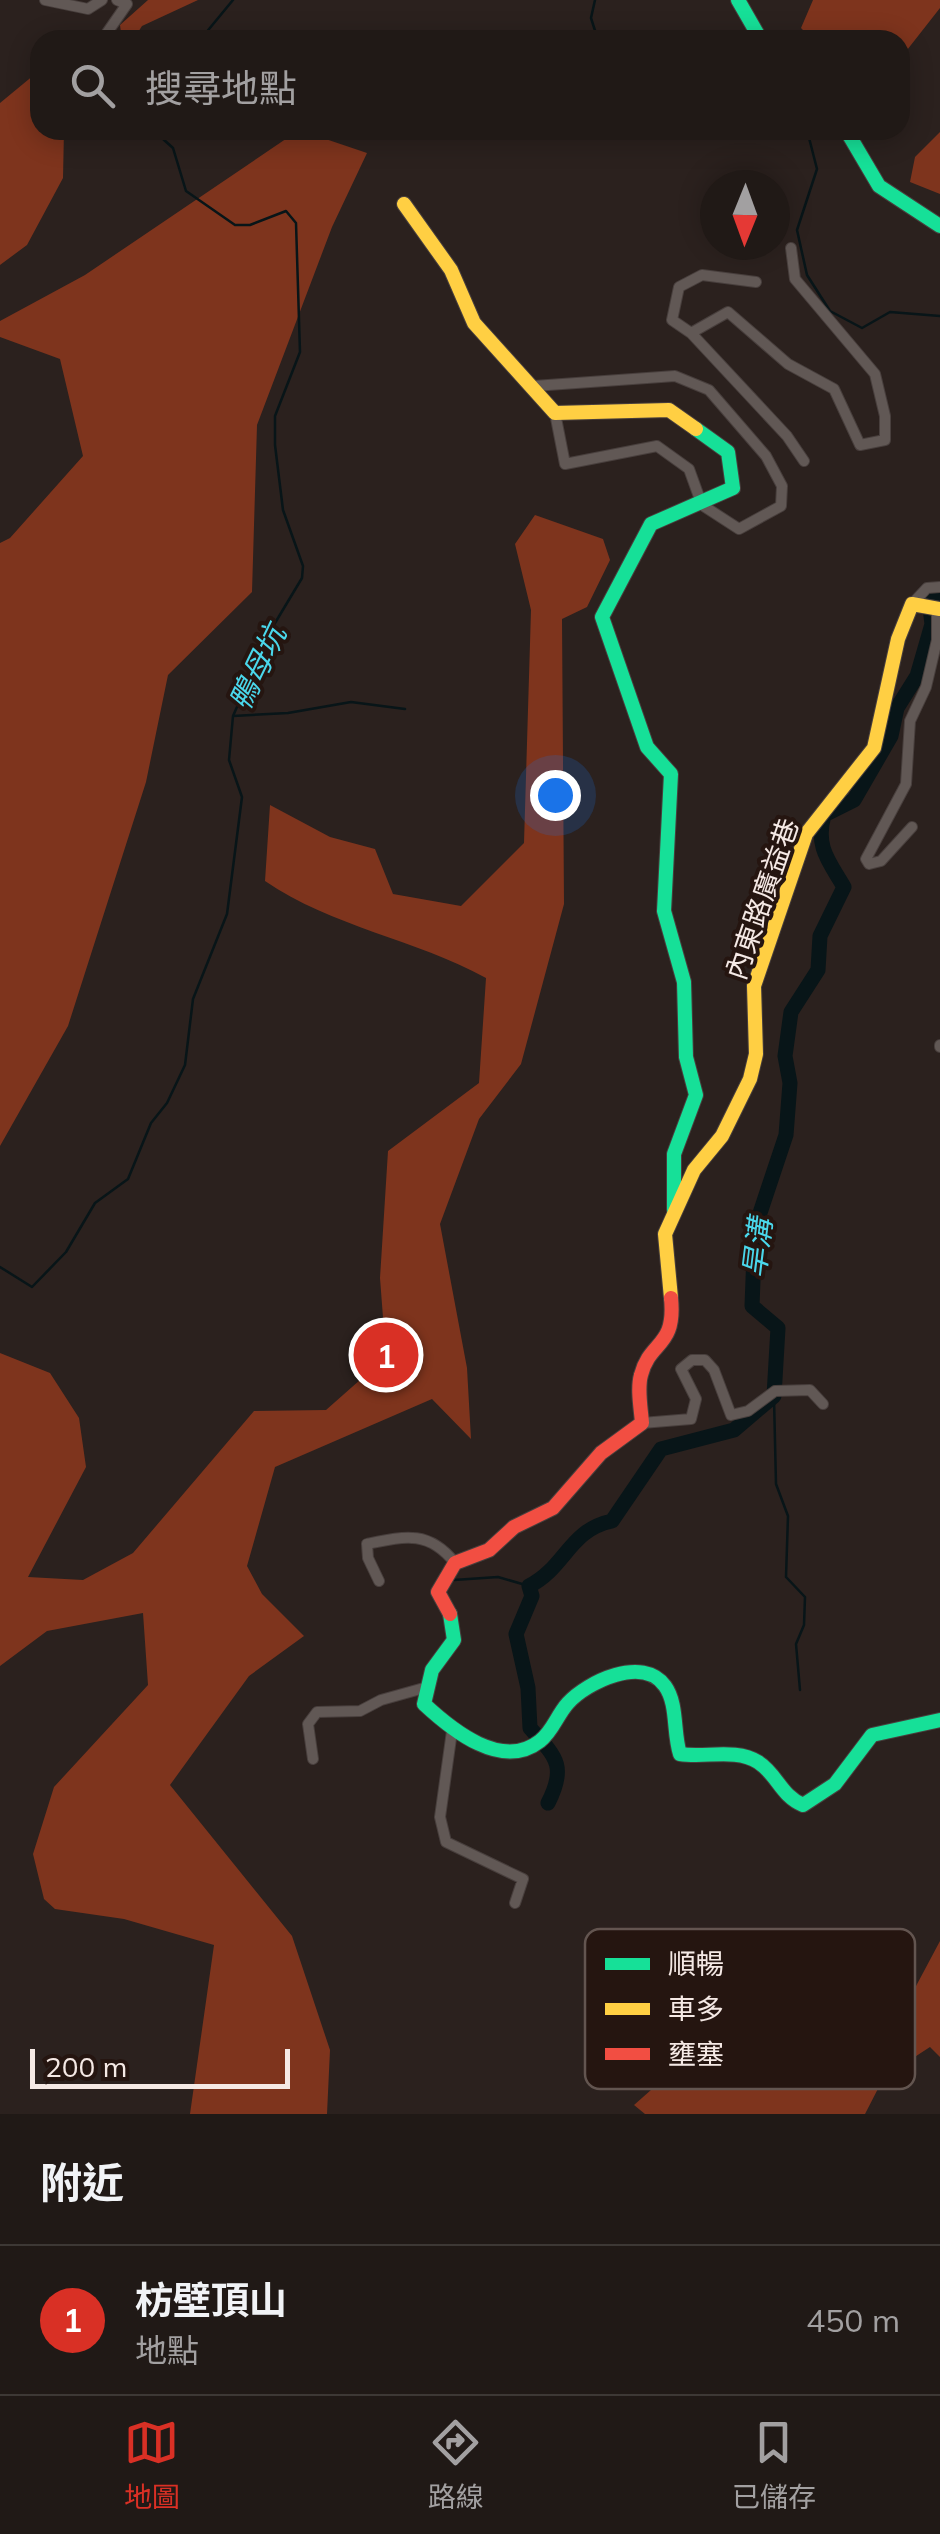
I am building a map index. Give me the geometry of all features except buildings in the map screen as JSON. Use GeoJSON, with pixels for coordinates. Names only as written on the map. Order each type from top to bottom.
{"type":"FeatureCollection","features":[{"type":"Feature","properties":{"kind":"street"},"geometry":{"type":"LineString","coordinates":[[45,0],[88,9],[102,0]]}},
{"type":"Feature","properties":{"kind":"street"},"geometry":{"type":"LineString","coordinates":[[109,30],[127,4],[117,0]]}},
{"type":"Feature","properties":{"kind":"street"},"geometry":{"type":"LineString","coordinates":[[734,1],[754,30]]}},
{"type":"Feature","properties":{"kind":"street"},"geometry":{"type":"LineString","coordinates":[[852,140],[879,186],[940,226]]}},
{"type":"Feature","properties":{"kind":"street"},"geometry":{"type":"LineString","coordinates":[[404,204],[451,270],[474,323],[555,413],[566,464],[657,446],[689,469],[702,505],[739,530],[780,506],[782,486],[766,456],[709,390],[674,376],[534,386]]}},
{"type":"Feature","properties":{"kind":"street"},"geometry":{"type":"LineString","coordinates":[[691,333],[728,312],[788,364],[834,389],[860,446],[885,440],[885,416],[875,374],[795,279],[792,248]]}},
{"type":"Feature","properties":{"kind":"street"},"geometry":{"type":"LineString","coordinates":[[756,282],[702,275],[679,287],[672,320],[691,333],[788,436],[804,461]]}},
{"type":"Feature","properties":{"kind":"street"},"geometry":{"type":"LineString","coordinates":[[555,413],[668,410],[728,452],[732,488],[702,505]]}},
{"type":"Feature","properties":{"kind":"street","name":"內東路廣益巷"},"geometry":{"type":"LineString","coordinates":[[674,1216],[674,1154],[696,1095],[686,1057],[684,982],[664,911],[671,774],[647,747],[602,618],[651,524],[702,505]]}},
{"type":"Feature","properties":{"kind":"street"},"geometry":{"type":"LineString","coordinates":[[912,604],[928,588],[940,586]]}},
{"type":"Feature","properties":{"kind":"street"},"geometry":{"type":"LineString","coordinates":[[912,604],[938,608],[937,640],[926,687],[910,721],[906,784],[866,858],[870,864],[881,860],[912,827]]}},
{"type":"Feature","properties":{"kind":"street","name":"內東路廣益巷"},"geometry":{"type":"LineString","coordinates":[[642,1423],[640,1376],[666,1340],[673,1318],[665,1234],[694,1170],[722,1136],[750,1079],[756,1054],[754,986],[806,834],[818,813],[858,774],[873,752],[901,624],[912,604]]}},
{"type":"Feature","properties":{"kind":"street"},"geometry":{"type":"LineString","coordinates":[[823,1404],[810,1390],[775,1391],[748,1411],[732,1415],[714,1370],[705,1360],[692,1360],[682,1369],[696,1399],[691,1418],[642,1423],[601,1454],[553,1508],[514,1527],[488,1550],[455,1563],[438,1592],[452,1618],[454,1640],[424,1688],[424,1704],[471,1743],[522,1749],[539,1743],[571,1700],[589,1688],[645,1673],[656,1676],[668,1689],[673,1738],[680,1754],[742,1756],[759,1762],[783,1796],[803,1805],[822,1799],[848,1772],[872,1735],[940,1720]]}},
{"type":"Feature","properties":{"kind":"street"},"geometry":{"type":"LineString","coordinates":[[379,1581],[368,1558],[367,1544],[394,1538],[431,1540],[439,1543],[455,1563]]}},
{"type":"Feature","properties":{"kind":"street"},"geometry":{"type":"LineString","coordinates":[[313,1759],[308,1724],[317,1712],[360,1711],[380,1700],[424,1688]]}},
{"type":"Feature","properties":{"kind":"street"},"geometry":{"type":"LineString","coordinates":[[452,1731],[440,1817],[446,1842],[523,1879],[515,1903]]}},
{"type":"Feature","properties":{"kind":"shaded area"},"geometry":{"type":"Polygon","coordinates":[[[148,0],[198,0],[139,30],[121,30],[120,25],[148,0]]]}},
{"type":"Feature","properties":{"kind":"shaded area"},"geometry":{"type":"Polygon","coordinates":[[[813,0],[940,0],[940,8],[910,46],[910,30],[801,28],[813,0]]]}},
{"type":"Feature","properties":{"kind":"shaded area"},"geometry":{"type":"Polygon","coordinates":[[[30,78],[30,140],[64,140],[63,178],[27,245],[0,265],[0,103],[30,78]]]}},
{"type":"Feature","properties":{"kind":"shaded area"},"geometry":{"type":"Polygon","coordinates":[[[940,132],[940,194],[910,182],[915,157],[940,132]]]}},
{"type":"Feature","properties":{"kind":"shaded area"},"geometry":{"type":"Polygon","coordinates":[[[284,140],[329,140],[367,153],[332,227],[257,425],[252,592],[168,675],[146,782],[68,1026],[0,1146],[0,543],[10,538],[83,456],[60,359],[0,337],[0,321],[85,275],[284,140]]]}},
{"type":"Feature","properties":{"kind":"shaded area"},"geometry":{"type":"Polygon","coordinates":[[[535,515],[603,539],[610,560],[587,607],[562,619],[564,904],[521,1064],[479,1119],[440,1224],[467,1368],[471,1439],[432,1399],[275,1467],[247,1566],[262,1594],[304,1636],[249,1676],[170,1785],[292,1936],[330,2050],[327,2114],[190,2114],[214,1945],[124,1919],[55,1909],[44,1899],[33,1854],[54,1787],[148,1685],[143,1613],[47,1631],[0,1666],[0,1353],[50,1373],[79,1418],[86,1467],[28,1577],[83,1580],[133,1553],[254,1411],[326,1410],[386,1357],[380,1278],[388,1151],[479,1083],[486,978],[318,910],[265,881],[270,805],[330,837],[375,849],[393,894],[461,906],[524,843],[531,610],[515,544],[535,515]]]}},
{"type":"Feature","properties":{"kind":"shaded area"},"geometry":{"type":"Polygon","coordinates":[[[940,1941],[940,2057],[930,2047],[915,2057],[915,1988],[940,1941]]]}},
{"type":"Feature","properties":{"kind":"shaded area"},"geometry":{"type":"Polygon","coordinates":[[[652,2089],[878,2089],[865,2114],[645,2114],[634,2105],[652,2089]]]}},
{"type":"Feature","properties":{"kind":"waterway","name":"鴨母坑"},"geometry":{"type":"LineString","coordinates":[[208,30],[233,0]]}},
{"type":"Feature","properties":{"kind":"waterway"},"geometry":{"type":"LineString","coordinates":[[595,0],[591,18],[595,30]]}},
{"type":"Feature","properties":{"kind":"waterway","name":"鴨母坑"},"geometry":{"type":"LineString","coordinates":[[0,1267],[32,1287],[66,1252],[95,1203],[128,1179],[151,1123],[167,1103],[185,1065],[193,999],[227,914],[242,797],[229,760],[233,716],[272,628],[302,578],[303,566],[283,510],[275,445],[275,416],[300,352],[296,223],[286,211],[250,225],[235,225],[186,191],[173,148],[164,140]]}},
{"type":"Feature","properties":{"kind":"waterway"},"geometry":{"type":"LineString","coordinates":[[810,140],[817,169],[797,230],[807,275],[830,311],[862,328],[890,312],[940,316]]}},
{"type":"Feature","properties":{"kind":"waterway","name":"旱溝"},"geometry":{"type":"LineString","coordinates":[[548,1803],[558,1771],[552,1755],[530,1728],[528,1688],[516,1634],[532,1596],[529,1586],[552,1569],[586,1532],[612,1521],[661,1449],[734,1430],[774,1396],[778,1328],[752,1306],[755,1228],[786,1135],[790,1083],[785,1056],[791,1012],[818,970],[820,936],[844,887],[825,853],[821,836],[824,815],[854,800],[891,736],[897,708],[917,676],[932,624],[929,600],[940,597]]}},
{"type":"Feature","properties":{"kind":"waterway"},"geometry":{"type":"LineString","coordinates":[[233,716],[288,713],[351,702],[405,709]]}},
{"type":"Feature","properties":{"kind":"waterway"},"geometry":{"type":"LineString","coordinates":[[774,1399],[776,1484],[788,1516],[786,1577],[805,1597],[804,1625],[796,1644],[800,1690]]}},
{"type":"Feature","properties":{"kind":"waterway"},"geometry":{"type":"LineString","coordinates":[[454,1580],[498,1577],[529,1586]]}},
{"type":"Feature","properties":{"kind":"traffic: fast"},"geometry":{"type":"LineString","coordinates":[[738,0],[755,30]]}},
{"type":"Feature","properties":{"kind":"traffic: fast"},"geometry":{"type":"LineString","coordinates":[[852,140],[879,186],[940,226]]}},
{"type":"Feature","properties":{"kind":"traffic: fast"},"geometry":{"type":"LineString","coordinates":[[674,1210],[674,1154],[696,1095],[686,1057],[684,982],[664,911],[671,774],[647,747],[602,617],[651,524],[733,488],[728,452],[696,429]]}},
{"type":"Feature","properties":{"kind":"traffic: fast"},"geometry":{"type":"LineString","coordinates":[[450,1614],[454,1640],[432,1670],[424,1704],[463,1735],[494,1749],[525,1749],[540,1741],[568,1703],[588,1687],[615,1675],[643,1673],[655,1677],[669,1693],[680,1754],[749,1758],[764,1767],[789,1796],[803,1805],[835,1784],[872,1735],[940,1720]]}},
{"type":"Feature","properties":{"kind":"traffic: slow"},"geometry":{"type":"LineString","coordinates":[[404,204],[451,270],[474,323],[555,413],[669,410],[696,429]]}},
{"type":"Feature","properties":{"kind":"traffic: slow"},"geometry":{"type":"LineString","coordinates":[[671,1298],[665,1234],[694,1170],[722,1136],[750,1079],[756,1054],[754,986],[806,834],[874,748],[898,639],[912,604],[940,609]]}},
{"type":"Feature","properties":{"kind":"traffic: jam"},"geometry":{"type":"LineString","coordinates":[[450,1614],[438,1592],[455,1563],[489,1550],[514,1527],[553,1508],[601,1453],[642,1423],[641,1375],[670,1326],[671,1298]]}},
{"type":"Feature","properties":{"kind":"place","name":"枋壁頂山"},"geometry":{"type":"Point","coordinates":[386,1355]}}]}
